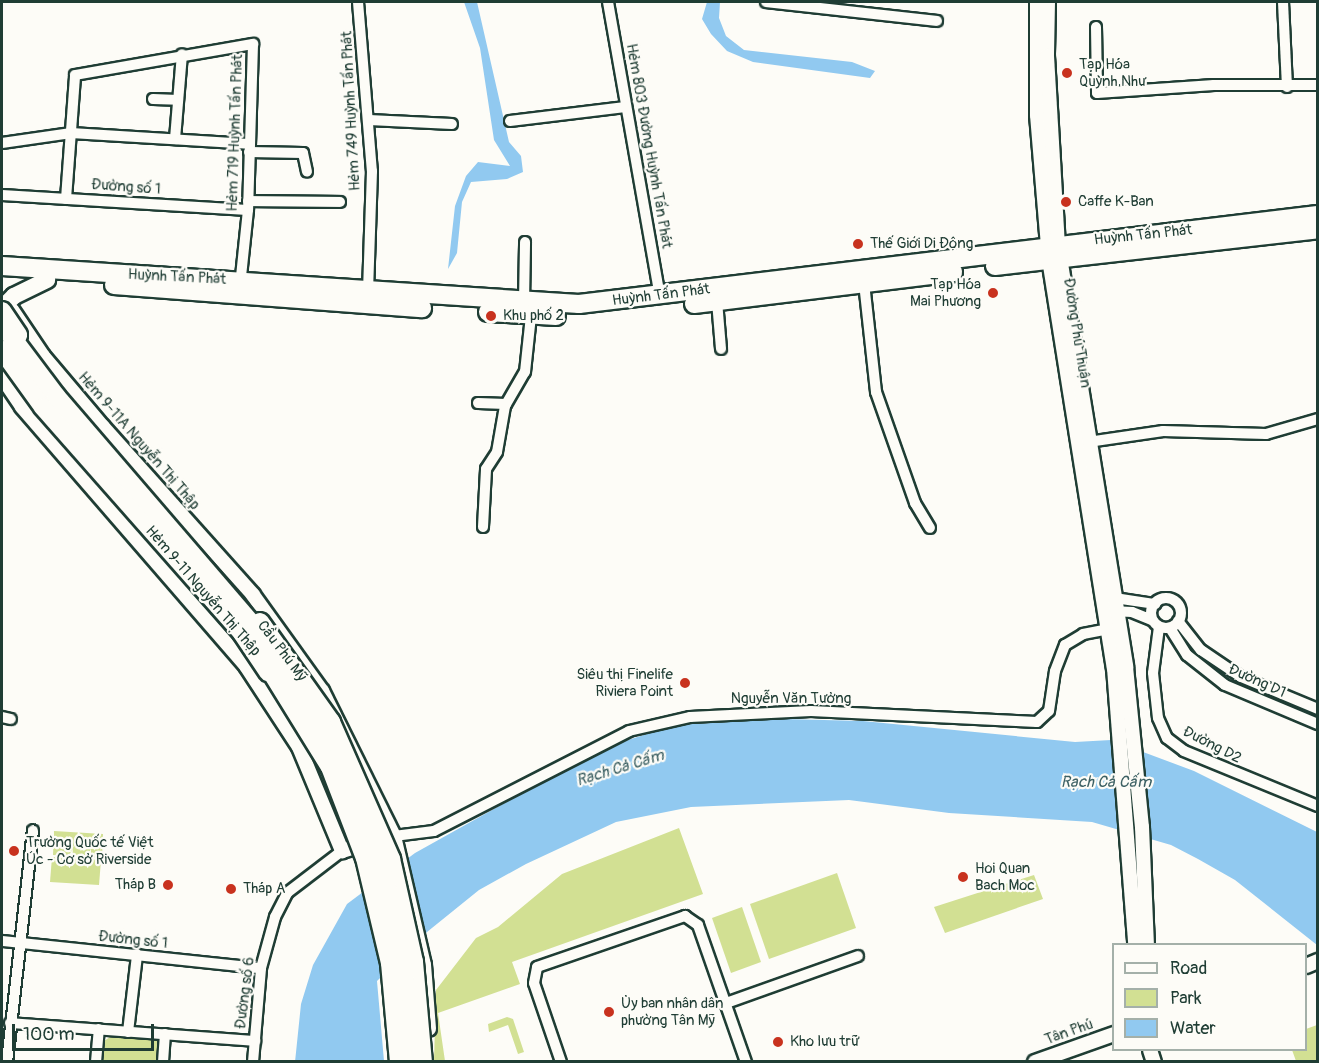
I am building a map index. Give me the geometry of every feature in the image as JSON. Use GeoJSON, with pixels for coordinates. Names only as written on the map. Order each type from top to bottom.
{"type":"FeatureCollection","features":[{"type":"Feature","properties":{"kind":"main road","name":"Huỳnh Tấn Phát"},"geometry":{"type":"LineString","coordinates":[[4,268],[48,275],[527,309],[668,299],[862,277],[1317,214]]}},
{"type":"Feature","properties":{"kind":"main road","name":"Huỳnh Tấn Phát"},"geometry":{"type":"LineString","coordinates":[[1054,252],[1317,229]]}},
{"type":"Feature","properties":{"kind":"main road"},"geometry":{"type":"LineString","coordinates":[[3,308],[48,275]]}},
{"type":"Feature","properties":{"kind":"main road","name":"Huỳnh Tấn Phát"},"geometry":{"type":"LineString","coordinates":[[668,299],[717,301],[862,277]]}},
{"type":"Feature","properties":{"kind":"main road","name":"Huỳnh Tấn Phát"},"geometry":{"type":"LineString","coordinates":[[239,288],[368,292],[394,300]]}},
{"type":"Feature","properties":{"kind":"main road","name":"Cầu Phú Mỹ"},"geometry":{"type":"LineString","coordinates":[[3,308],[56,385],[261,623],[331,722],[368,800],[393,868],[414,962],[423,1062]]}},
{"type":"Feature","properties":{"kind":"main road","name":"Cầu Phú Mỹ"},"geometry":{"type":"LineString","coordinates":[[2,324],[56,396],[239,608],[315,713],[352,788],[388,890],[405,981],[411,1062]]}},
{"type":"Feature","properties":{"kind":"main road","name":"Cầu Phú Mỹ"},"geometry":{"type":"LineString","coordinates":[[2,345],[41,397],[245,632],[318,745],[351,819],[378,902],[393,979],[399,1062]]}},
{"type":"Feature","properties":{"kind":"main road","name":"Cầu Phú Mỹ"},"geometry":{"type":"LineString","coordinates":[[2,350],[43,407],[242,633],[314,744],[337,793],[371,892],[387,978],[394,1062]]}},
{"type":"Feature","properties":{"kind":"street","name":"Hẻm 749 Huỳnh Tấn Phát"},"geometry":{"type":"LineString","coordinates":[[358,2],[372,171],[368,292]]}},
{"type":"Feature","properties":{"kind":"street","name":"Hẻm 803 Đường Huỳnh Tấn Phát"},"geometry":{"type":"LineString","coordinates":[[608,2],[625,107],[668,299]]}},
{"type":"Feature","properties":{"kind":"street"},"geometry":{"type":"LineString","coordinates":[[766,2],[937,21]]}},
{"type":"Feature","properties":{"kind":"street","name":"Đường Phú Thuận"},"geometry":{"type":"LineString","coordinates":[[1037,2],[1037,115],[1054,252],[1120,668]]}},
{"type":"Feature","properties":{"kind":"street","name":"Đường Phú Thuận"},"geometry":{"type":"LineString","coordinates":[[1048,2],[1047,56],[1054,252],[1088,442],[1108,597]]}},
{"type":"Feature","properties":{"kind":"street"},"geometry":{"type":"LineString","coordinates":[[1283,2],[1287,87]]}},
{"type":"Feature","properties":{"kind":"street"},"geometry":{"type":"LineString","coordinates":[[1096,27],[1097,93],[1214,85],[1287,87],[1317,85]]}},
{"type":"Feature","properties":{"kind":"street","name":"Hẻm 719 Huỳnh Tấn Phát"},"geometry":{"type":"LineString","coordinates":[[71,132],[75,75],[182,54],[253,44],[248,206],[239,288]]}},
{"type":"Feature","properties":{"kind":"street"},"geometry":{"type":"LineString","coordinates":[[175,139],[182,54]]}},
{"type":"Feature","properties":{"kind":"street"},"geometry":{"type":"LineString","coordinates":[[153,99],[178,100]]}},
{"type":"Feature","properties":{"kind":"street"},"geometry":{"type":"LineString","coordinates":[[510,121],[625,107]]}},
{"type":"Feature","properties":{"kind":"street"},"geometry":{"type":"LineString","coordinates":[[369,120],[452,124]]}},
{"type":"Feature","properties":{"kind":"street"},"geometry":{"type":"LineString","coordinates":[[2,143],[71,132],[175,139],[303,153],[307,172]]}},
{"type":"Feature","properties":{"kind":"street"},"geometry":{"type":"LineString","coordinates":[[66,199],[71,132]]}},
{"type":"Feature","properties":{"kind":"street","name":"Đường số 1"},"geometry":{"type":"LineString","coordinates":[[2,195],[248,206],[340,202]]}},
{"type":"Feature","properties":{"kind":"street"},"geometry":{"type":"LineString","coordinates":[[483,526],[484,480],[497,452],[506,404],[525,372],[527,309],[525,242]]}},
{"type":"Feature","properties":{"kind":"street"},"geometry":{"type":"LineString","coordinates":[[862,277],[876,392],[915,503],[930,528]]}},
{"type":"Feature","properties":{"kind":"street"},"geometry":{"type":"LineString","coordinates":[[717,301],[721,349]]}},
{"type":"Feature","properties":{"kind":"street","name":"Hẻm 9-11A Nguyễn Thị Thập"},"geometry":{"type":"LineString","coordinates":[[3,308],[253,595],[322,692],[399,836],[401,859],[424,966],[431,1062]]}},
{"type":"Feature","properties":{"kind":"street","name":"Hẻm 9-11 Nguyễn Thị Thập"},"geometry":{"type":"LineString","coordinates":[[2,377],[22,407],[246,666],[299,747],[342,851]]}},
{"type":"Feature","properties":{"kind":"street"},"geometry":{"type":"LineString","coordinates":[[478,403],[506,404]]}},
{"type":"Feature","properties":{"kind":"street"},"geometry":{"type":"LineString","coordinates":[[1088,442],[1163,431],[1266,434],[1317,419]]}},
{"type":"Feature","properties":{"kind":"street"},"geometry":{"type":"LineString","coordinates":[[1108,597],[1155,604],[1167,599],[1176,603],[1165,624],[1111,611]]}},
{"type":"Feature","properties":{"kind":"street","name":"Đường D2"},"geometry":{"type":"LineString","coordinates":[[1155,604],[1165,624],[1154,684],[1158,718],[1167,738],[1195,756],[1317,806]]}},
{"type":"Feature","properties":{"kind":"street","name":"Đường Phú Thuận"},"geometry":{"type":"LineString","coordinates":[[1111,611],[1108,629],[1120,668]]}},
{"type":"Feature","properties":{"kind":"street","name":"Đường D1"},"geometry":{"type":"LineString","coordinates":[[1165,624],[1231,671],[1317,709]]}},
{"type":"Feature","properties":{"kind":"street","name":"Đường D1"},"geometry":{"type":"LineString","coordinates":[[1165,624],[1187,655],[1224,685],[1317,724]]}},
{"type":"Feature","properties":{"kind":"street","name":"Nguyễn Văn Tưởng"},"geometry":{"type":"LineString","coordinates":[[399,836],[434,831],[629,731],[690,717],[811,711],[1037,722],[1049,711],[1055,671],[1065,645],[1083,634],[1108,629]]}},
{"type":"Feature","properties":{"kind":"street"},"geometry":{"type":"LineString","coordinates":[[1120,668],[1147,943]]}},
{"type":"Feature","properties":{"kind":"street"},"geometry":{"type":"LineString","coordinates":[[7,1062],[18,943],[33,830]]}},
{"type":"Feature","properties":{"kind":"street"},"geometry":{"type":"LineString","coordinates":[[342,851],[399,836]]}},
{"type":"Feature","properties":{"kind":"street","name":"Đường số 6"},"geometry":{"type":"LineString","coordinates":[[253,1062],[261,968],[275,917],[287,893],[342,851]]}},
{"type":"Feature","properties":{"kind":"street"},"geometry":{"type":"LineString","coordinates":[[1136,943],[1142,911]]}},
{"type":"Feature","properties":{"kind":"street"},"geometry":{"type":"LineString","coordinates":[[561,1062],[534,983],[537,967],[543,963],[685,916],[698,925],[746,1062]]}},
{"type":"Feature","properties":{"kind":"street","name":"Đường số 1"},"geometry":{"type":"LineString","coordinates":[[2,941],[261,968]]}},
{"type":"Feature","properties":{"kind":"street"},"geometry":{"type":"LineString","coordinates":[[128,1032],[137,955]]}},
{"type":"Feature","properties":{"kind":"street"},"geometry":{"type":"LineString","coordinates":[[726,1003],[858,956]]}},
{"type":"Feature","properties":{"kind":"street"},"geometry":{"type":"LineString","coordinates":[[10,1023],[255,1041]]}},
{"type":"Feature","properties":{"kind":"street"},"geometry":{"type":"LineString","coordinates":[[96,1062],[99,1029]]}},
{"type":"Feature","properties":{"kind":"street"},"geometry":{"type":"LineString","coordinates":[[163,1062],[165,1034]]}},
{"type":"Feature","properties":{"kind":"street","name":"Tân Phú"},"geometry":{"type":"LineString","coordinates":[[1035,1062],[1112,1034]]}},
{"type":"Feature","properties":{"kind":"green space"},"geometry":{"type":"Polygon","coordinates":[[[679,828],[703,894],[512,962],[520,984],[438,1013],[445,1061],[434,1061],[436,990],[476,938],[498,927],[562,874],[679,828]]]}},
{"type":"Feature","properties":{"kind":"green space"},"geometry":{"type":"Polygon","coordinates":[[[54,831],[103,834],[102,858],[53,855],[54,831]]]}},
{"type":"Feature","properties":{"kind":"green space"},"geometry":{"type":"Polygon","coordinates":[[[52,857],[101,860],[99,885],[50,882],[52,857]]]}},
{"type":"Feature","properties":{"kind":"green space"},"geometry":{"type":"Polygon","coordinates":[[[837,873],[856,928],[769,959],[750,904],[837,873]]]}},
{"type":"Feature","properties":{"kind":"green space"},"geometry":{"type":"Polygon","coordinates":[[[1034,875],[1043,899],[945,933],[934,907],[1034,875]]]}},
{"type":"Feature","properties":{"kind":"green space"},"geometry":{"type":"Polygon","coordinates":[[[742,907],[761,962],[731,973],[712,918],[742,907]]]}},
{"type":"Feature","properties":{"kind":"green space"},"geometry":{"type":"Polygon","coordinates":[[[507,1017],[513,1019],[524,1052],[518,1054],[508,1025],[489,1032],[488,1024],[507,1017]]]}},
{"type":"Feature","properties":{"kind":"green space"},"geometry":{"type":"Polygon","coordinates":[[[1317,1025],[1317,1061],[1296,1061],[1292,1051],[1307,1051],[1307,1029],[1317,1025]]]}},
{"type":"Feature","properties":{"kind":"green space"},"geometry":{"type":"Polygon","coordinates":[[[113,1035],[160,1040],[160,1061],[102,1062],[104,1041],[113,1035]]]}},
{"type":"Feature","properties":{"kind":"water"},"geometry":{"type":"Polygon","coordinates":[[[464,2],[477,2],[509,142],[521,156],[523,172],[507,179],[471,182],[462,202],[457,253],[448,269],[455,206],[466,176],[478,162],[510,166],[494,140],[480,48],[464,2]]]}},
{"type":"Feature","properties":{"kind":"water"},"geometry":{"type":"Polygon","coordinates":[[[707,2],[720,2],[719,18],[726,36],[744,50],[852,62],[875,71],[870,78],[753,62],[727,51],[711,34],[702,19],[707,2]]]}},
{"type":"Feature","properties":{"kind":"water","name":"Rạch Cả Cấm"},"geometry":{"type":"Polygon","coordinates":[[[784,719],[863,721],[1075,742],[1111,740],[1194,771],[1317,832],[1317,945],[1235,880],[1198,859],[1171,845],[1092,822],[949,813],[849,800],[691,807],[616,822],[526,864],[479,890],[427,932],[377,981],[384,1061],[295,1062],[301,1004],[313,965],[347,904],[415,853],[603,748],[675,725],[784,719]]]}},
{"type":"Feature","properties":{"kind":"place","name":"Tạp Hóa Quỳnh Như"},"geometry":{"type":"Point","coordinates":[1067,73]}},
{"type":"Feature","properties":{"kind":"place","name":"Caffe K-Ban"},"geometry":{"type":"Point","coordinates":[1066,202]}},
{"type":"Feature","properties":{"kind":"place","name":"Thế Giới Di Động"},"geometry":{"type":"Point","coordinates":[858,244]}},
{"type":"Feature","properties":{"kind":"place","name":"Tạp Hóa Mai Phương"},"geometry":{"type":"Point","coordinates":[993,293]}},
{"type":"Feature","properties":{"kind":"place","name":"Khu phố 2"},"geometry":{"type":"Point","coordinates":[491,316]}},
{"type":"Feature","properties":{"kind":"place","name":"Siêu thị Finelife Riviera Point"},"geometry":{"type":"Point","coordinates":[685,683]}},
{"type":"Feature","properties":{"kind":"place","name":"Trường Quốc tế Việt Úc - Cơ sở Riverside"},"geometry":{"type":"Point","coordinates":[14,851]}},
{"type":"Feature","properties":{"kind":"place","name":"Hoi Quan Bach Moc"},"geometry":{"type":"Point","coordinates":[963,877]}},
{"type":"Feature","properties":{"kind":"place","name":"Tháp B"},"geometry":{"type":"Point","coordinates":[168,885]}},
{"type":"Feature","properties":{"kind":"place","name":"Tháp A"},"geometry":{"type":"Point","coordinates":[231,889]}},
{"type":"Feature","properties":{"kind":"place","name":"Ủy ban nhân dân phường Tân Mỹ"},"geometry":{"type":"Point","coordinates":[609,1012]}},
{"type":"Feature","properties":{"kind":"place","name":"Kho lưu trữ"},"geometry":{"type":"Point","coordinates":[778,1042]}}]}
